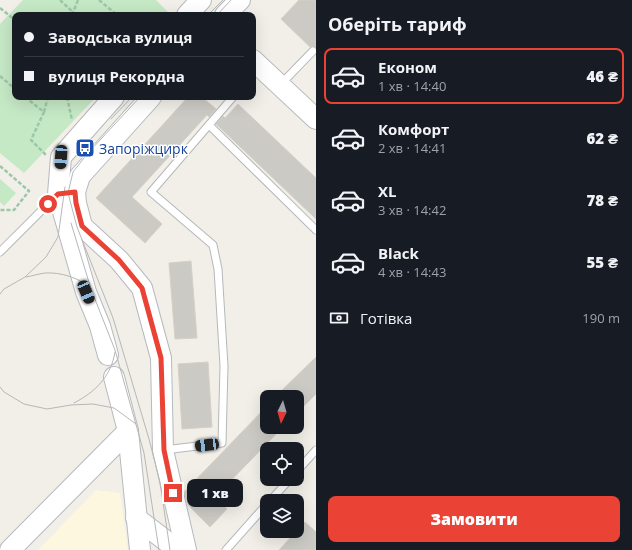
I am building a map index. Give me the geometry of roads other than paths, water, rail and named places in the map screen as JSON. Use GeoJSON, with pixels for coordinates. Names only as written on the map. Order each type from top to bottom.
{"type":"FeatureCollection","features":[{"type":"Feature","properties":{"kind":"street"},"geometry":{"type":"LineString","coordinates":[[228,12],[240,0]]}},
{"type":"Feature","properties":{"kind":"street"},"geometry":{"type":"LineString","coordinates":[[256,65],[316,119]]}},
{"type":"Feature","properties":{"kind":"street"},"geometry":{"type":"LineString","coordinates":[[108,355],[100,326],[86,292],[60,164],[112,100]]}},
{"type":"Feature","properties":{"kind":"street"},"geometry":{"type":"LineString","coordinates":[[67,193],[80,176],[148,100]]}},
{"type":"Feature","properties":{"kind":"street"},"geometry":{"type":"LineString","coordinates":[[67,193],[76,203],[82,226],[119,260],[142,288],[161,358],[164,450],[186,550]]}},
{"type":"Feature","properties":{"kind":"street"},"geometry":{"type":"LineString","coordinates":[[114,377],[128,431],[140,550]]}},
{"type":"Feature","properties":{"kind":"street"},"geometry":{"type":"LineString","coordinates":[[10,550],[128,431]]}},
{"type":"Feature","properties":{"kind":"street"},"geometry":{"type":"LineString","coordinates":[[136,518],[178,550]]}},
{"type":"Feature","properties":{"kind":"lane"},"geometry":{"type":"LineString","coordinates":[[280,85],[313,51]]}},
{"type":"Feature","properties":{"kind":"lane"},"geometry":{"type":"LineString","coordinates":[[164,450],[222,443],[224,366],[218,269],[213,245],[151,192],[230,100]]}},
{"type":"Feature","properties":{"kind":"lane"},"geometry":{"type":"LineString","coordinates":[[209,125],[316,230]]}},
{"type":"Feature","properties":{"kind":"lane"},"geometry":{"type":"LineString","coordinates":[[0,252],[67,193]]}},
{"type":"Feature","properties":{"kind":"lane"},"geometry":{"type":"LineString","coordinates":[[304,463],[316,450]]}},
{"type":"Feature","properties":{"kind":"lane"},"geometry":{"type":"LineString","coordinates":[[276,494],[284,486]]}},
{"type":"Feature","properties":{"kind":"lane"},"geometry":{"type":"LineString","coordinates":[[226,550],[260,512]]}},
{"type":"Feature","properties":{"kind":"tram line"},"geometry":{"type":"LineString","coordinates":[[211,12],[223,0]]}},
{"type":"Feature","properties":{"kind":"tram line"},"geometry":{"type":"LineString","coordinates":[[220,12],[231,0]]}},
{"type":"Feature","properties":{"kind":"tram line"},"geometry":{"type":"LineString","coordinates":[[111,119],[129,100]]}},
{"type":"Feature","properties":{"kind":"tram line"},"geometry":{"type":"LineString","coordinates":[[137,100],[88,153],[73,172],[68,193],[77,227],[113,318],[149,439],[160,482],[170,550]]}},
{"type":"Feature","properties":{"kind":"tram line"},"geometry":{"type":"LineString","coordinates":[[0,294],[4,289],[25,277],[46,257],[58,237],[65,187]]}},
{"type":"Feature","properties":{"kind":"tram line"},"geometry":{"type":"LineString","coordinates":[[71,223],[91,289],[115,350],[144,453],[159,550]]}},
{"type":"Feature","properties":{"kind":"tram line"},"geometry":{"type":"LineString","coordinates":[[26,277],[45,273],[70,276],[92,289]]}},
{"type":"Feature","properties":{"kind":"tram line"},"geometry":{"type":"LineString","coordinates":[[74,403],[89,394],[101,383],[110,369],[115,352]]}},
{"type":"Feature","properties":{"kind":"tram line"},"geometry":{"type":"LineString","coordinates":[[0,387],[4,392],[24,404],[47,409],[71,405],[93,404],[114,408],[136,424]]}},
{"type":"Feature","properties":{"kind":"place","name":"Запоріжцирк"},"geometry":{"type":"Point","coordinates":[85,148]}}]}
